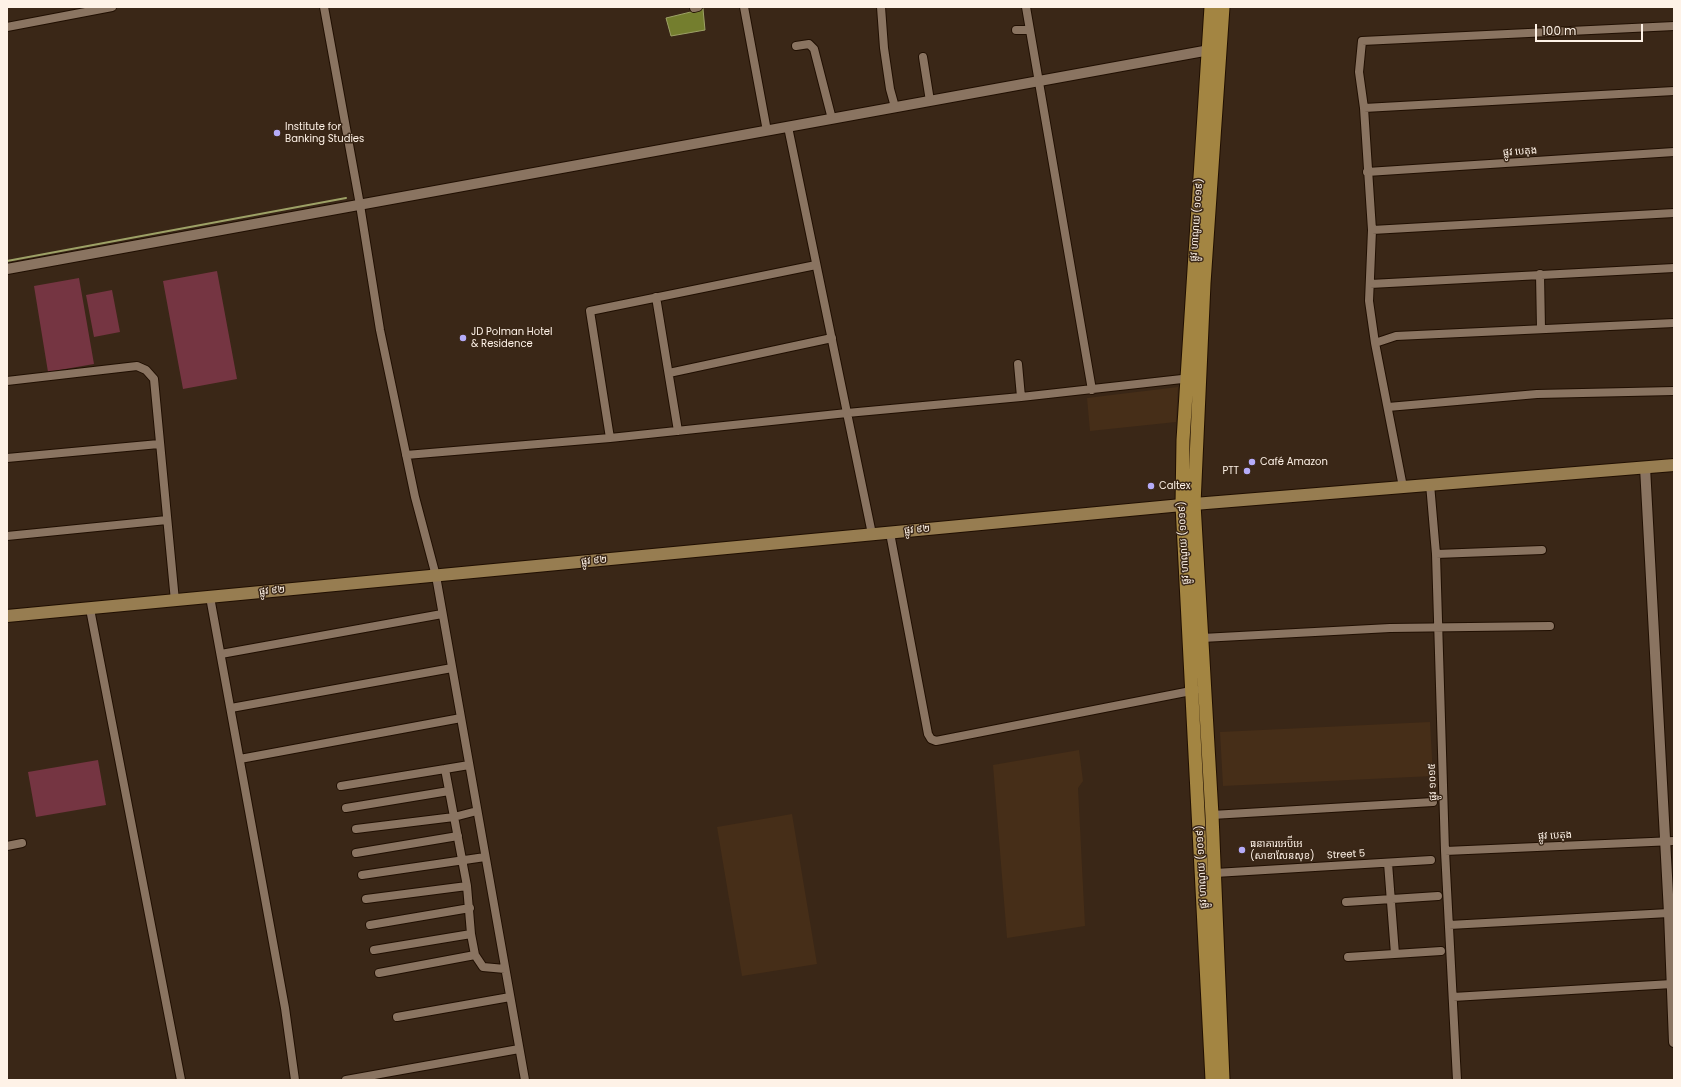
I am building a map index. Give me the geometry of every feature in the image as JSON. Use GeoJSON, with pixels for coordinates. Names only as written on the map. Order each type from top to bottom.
{"type":"FeatureCollection","features":[{"type":"Feature","properties":{"kind":"main road","name":"ផ្លូវ ហាណូយ (១០១៩)"},"geometry":{"type":"LineString","coordinates":[[1212,7],[1215,49],[1193,378],[1188,504],[1198,690],[1212,1080]]}},
{"type":"Feature","properties":{"kind":"main road","name":"ផ្លូវ ហាណូយ (១០១៩)"},"geometry":{"type":"LineString","coordinates":[[1215,49],[1224,7]]}},
{"type":"Feature","properties":{"kind":"main road","name":"ផ្លូវ ៩២"},"geometry":{"type":"LineString","coordinates":[[7,616],[1188,504],[1674,464]]}},
{"type":"Feature","properties":{"kind":"main road","name":"ផ្លូវ ហាណូយ (១០១៩)"},"geometry":{"type":"LineString","coordinates":[[1188,504],[1202,638],[1198,690],[1212,815],[1223,1080]]}},
{"type":"Feature","properties":{"kind":"street"},"geometry":{"type":"LineString","coordinates":[[7,27],[90,9],[112,7]]}},
{"type":"Feature","properties":{"kind":"street"},"geometry":{"type":"LineString","coordinates":[[324,7],[360,205],[380,330],[406,455],[436,576],[525,1080]]}},
{"type":"Feature","properties":{"kind":"street"},"geometry":{"type":"LineString","coordinates":[[744,7],[767,131]]}},
{"type":"Feature","properties":{"kind":"street"},"geometry":{"type":"LineString","coordinates":[[882,7],[884,48],[895,107]]}},
{"type":"Feature","properties":{"kind":"street"},"geometry":{"type":"LineString","coordinates":[[1026,7],[1092,390]]}},
{"type":"Feature","properties":{"kind":"street"},"geometry":{"type":"LineString","coordinates":[[1403,487],[1375,343],[1369,302],[1372,230],[1364,108],[1359,72],[1362,41],[1674,26]]}},
{"type":"Feature","properties":{"kind":"street"},"geometry":{"type":"LineString","coordinates":[[1016,30],[1030,30]]}},
{"type":"Feature","properties":{"kind":"street"},"geometry":{"type":"LineString","coordinates":[[796,46],[809,44],[814,48],[832,119]]}},
{"type":"Feature","properties":{"kind":"street"},"geometry":{"type":"LineString","coordinates":[[7,269],[1215,49]]}},
{"type":"Feature","properties":{"kind":"street"},"geometry":{"type":"LineString","coordinates":[[922,57],[930,101]]}},
{"type":"Feature","properties":{"kind":"street"},"geometry":{"type":"LineString","coordinates":[[1364,108],[1674,91]]}},
{"type":"Feature","properties":{"kind":"street"},"geometry":{"type":"LineString","coordinates":[[788,127],[872,534]]}},
{"type":"Feature","properties":{"kind":"street","name":"ផ្លូវ បេតុង"},"geometry":{"type":"LineString","coordinates":[[1367,172],[1674,152]]}},
{"type":"Feature","properties":{"kind":"street"},"geometry":{"type":"LineString","coordinates":[[1372,230],[1674,213]]}},
{"type":"Feature","properties":{"kind":"street"},"geometry":{"type":"LineString","coordinates":[[610,438],[590,311],[816,265]]}},
{"type":"Feature","properties":{"kind":"street"},"geometry":{"type":"LineString","coordinates":[[1370,284],[1674,268]]}},
{"type":"Feature","properties":{"kind":"street"},"geometry":{"type":"LineString","coordinates":[[1540,274],[1541,330]]}},
{"type":"Feature","properties":{"kind":"street"},"geometry":{"type":"LineString","coordinates":[[656,297],[678,431]]}},
{"type":"Feature","properties":{"kind":"street"},"geometry":{"type":"LineString","coordinates":[[1375,343],[1396,336],[1674,323]]}},
{"type":"Feature","properties":{"kind":"street"},"geometry":{"type":"LineString","coordinates":[[669,373],[832,338]]}},
{"type":"Feature","properties":{"kind":"street"},"geometry":{"type":"LineString","coordinates":[[1018,364],[1021,397]]}},
{"type":"Feature","properties":{"kind":"street"},"geometry":{"type":"LineString","coordinates":[[7,381],[137,366],[146,370],[154,379],[175,600]]}},
{"type":"Feature","properties":{"kind":"street"},"geometry":{"type":"LineString","coordinates":[[406,455],[610,438],[847,413],[1092,390],[1193,378]]}},
{"type":"Feature","properties":{"kind":"street"},"geometry":{"type":"LineString","coordinates":[[1388,406],[1537,394],[1674,391]]}},
{"type":"Feature","properties":{"kind":"street"},"geometry":{"type":"LineString","coordinates":[[7,458],[159,444]]}},
{"type":"Feature","properties":{"kind":"street"},"geometry":{"type":"LineString","coordinates":[[1645,467],[1670,841],[1669,913],[1674,1042]]}},
{"type":"Feature","properties":{"kind":"street","name":"ផ្លូវ ១០១៥"},"geometry":{"type":"LineString","coordinates":[[1430,484],[1436,554],[1437,628],[1445,851],[1457,1080]]}},
{"type":"Feature","properties":{"kind":"street"},"geometry":{"type":"LineString","coordinates":[[7,536],[167,520]]}},
{"type":"Feature","properties":{"kind":"street"},"geometry":{"type":"LineString","coordinates":[[890,533],[928,734],[931,739],[936,741],[1198,690]]}},
{"type":"Feature","properties":{"kind":"street"},"geometry":{"type":"LineString","coordinates":[[1436,554],[1542,550]]}},
{"type":"Feature","properties":{"kind":"street"},"geometry":{"type":"LineString","coordinates":[[210,597],[285,1008],[295,1080]]}},
{"type":"Feature","properties":{"kind":"street"},"geometry":{"type":"LineString","coordinates":[[90,608],[182,1080]]}},
{"type":"Feature","properties":{"kind":"street"},"geometry":{"type":"LineString","coordinates":[[221,654],[442,614]]}},
{"type":"Feature","properties":{"kind":"street"},"geometry":{"type":"LineString","coordinates":[[1202,638],[1390,628],[1550,626]]}},
{"type":"Feature","properties":{"kind":"street"},"geometry":{"type":"LineString","coordinates":[[231,708],[452,668]]}},
{"type":"Feature","properties":{"kind":"street"},"geometry":{"type":"LineString","coordinates":[[240,759],[461,718]]}},
{"type":"Feature","properties":{"kind":"street"},"geometry":{"type":"LineString","coordinates":[[340,786],[469,765]]}},
{"type":"Feature","properties":{"kind":"street"},"geometry":{"type":"LineString","coordinates":[[445,769],[467,886],[471,934],[475,955],[483,967],[505,969]]}},
{"type":"Feature","properties":{"kind":"street"},"geometry":{"type":"LineString","coordinates":[[346,808],[449,791]]}},
{"type":"Feature","properties":{"kind":"street"},"geometry":{"type":"LineString","coordinates":[[1212,815],[1433,802]]}},
{"type":"Feature","properties":{"kind":"street"},"geometry":{"type":"LineString","coordinates":[[356,829],[454,817],[477,811]]}},
{"type":"Feature","properties":{"kind":"street"},"geometry":{"type":"LineString","coordinates":[[356,853],[458,836]]}},
{"type":"Feature","properties":{"kind":"street","name":"ផ្លូវ បេតុង"},"geometry":{"type":"LineString","coordinates":[[1445,851],[1670,841]]}},
{"type":"Feature","properties":{"kind":"street"},"geometry":{"type":"LineString","coordinates":[[7,846],[22,843]]}},
{"type":"Feature","properties":{"kind":"street"},"geometry":{"type":"LineString","coordinates":[[362,874],[485,857]]}},
{"type":"Feature","properties":{"kind":"street","name":"Street 5"},"geometry":{"type":"LineString","coordinates":[[1215,873],[1431,860]]}},
{"type":"Feature","properties":{"kind":"street"},"geometry":{"type":"LineString","coordinates":[[1388,863],[1395,954]]}},
{"type":"Feature","properties":{"kind":"street"},"geometry":{"type":"LineString","coordinates":[[366,899],[467,886]]}},
{"type":"Feature","properties":{"kind":"street"},"geometry":{"type":"LineString","coordinates":[[1346,902],[1438,896]]}},
{"type":"Feature","properties":{"kind":"street"},"geometry":{"type":"LineString","coordinates":[[370,925],[470,908]]}},
{"type":"Feature","properties":{"kind":"street"},"geometry":{"type":"LineString","coordinates":[[1449,925],[1669,913]]}},
{"type":"Feature","properties":{"kind":"street"},"geometry":{"type":"LineString","coordinates":[[374,950],[471,934]]}},
{"type":"Feature","properties":{"kind":"street"},"geometry":{"type":"LineString","coordinates":[[1348,957],[1441,951]]}},
{"type":"Feature","properties":{"kind":"street"},"geometry":{"type":"LineString","coordinates":[[379,973],[475,955]]}},
{"type":"Feature","properties":{"kind":"street"},"geometry":{"type":"LineString","coordinates":[[1453,997],[1672,984]]}},
{"type":"Feature","properties":{"kind":"street"},"geometry":{"type":"LineString","coordinates":[[397,1018],[510,997]]}},
{"type":"Feature","properties":{"kind":"street"},"geometry":{"type":"LineString","coordinates":[[346,1080],[519,1049]]}},
{"type":"Feature","properties":{"kind":"shaded area"},"geometry":{"type":"Polygon","coordinates":[[[703,9],[705,30],[671,36],[666,18],[703,9]]]}},
{"type":"Feature","properties":{"kind":"shaded area"},"geometry":{"type":"Polygon","coordinates":[[[217,271],[237,379],[183,389],[163,281],[217,271]]]}},
{"type":"Feature","properties":{"kind":"shaded area"},"geometry":{"type":"Polygon","coordinates":[[[79,278],[94,364],[48,372],[34,286],[79,278]]]}},
{"type":"Feature","properties":{"kind":"shaded area"},"geometry":{"type":"Polygon","coordinates":[[[112,290],[120,332],[94,337],[86,295],[112,290]]]}},
{"type":"Feature","properties":{"kind":"shaded area"},"geometry":{"type":"Polygon","coordinates":[[[1178,387],[1176,422],[1090,431],[1087,398],[1178,387]]]}},
{"type":"Feature","properties":{"kind":"shaded area"},"geometry":{"type":"Polygon","coordinates":[[[1430,722],[1433,776],[1223,786],[1220,732],[1430,722]]]}},
{"type":"Feature","properties":{"kind":"shaded area"},"geometry":{"type":"Polygon","coordinates":[[[1079,750],[1083,781],[1078,788],[1085,926],[1007,938],[993,765],[1079,750]]]}},
{"type":"Feature","properties":{"kind":"shaded area"},"geometry":{"type":"Polygon","coordinates":[[[98,760],[106,805],[36,817],[28,772],[98,760]]]}},
{"type":"Feature","properties":{"kind":"shaded area"},"geometry":{"type":"Polygon","coordinates":[[[792,814],[817,964],[742,976],[717,827],[792,814]]]}},
{"type":"Feature","properties":{"kind":"waterway"},"geometry":{"type":"LineString","coordinates":[[7,261],[346,198]]}},
{"type":"Feature","properties":{"kind":"place","name":"Institute for Banking Studies"},"geometry":{"type":"Point","coordinates":[277,133]}},
{"type":"Feature","properties":{"kind":"place","name":"JD Polman Hotel & Residence"},"geometry":{"type":"Point","coordinates":[463,338]}},
{"type":"Feature","properties":{"kind":"place","name":"Café Amazon"},"geometry":{"type":"Point","coordinates":[1252,462]}},
{"type":"Feature","properties":{"kind":"place","name":"PTT"},"geometry":{"type":"Point","coordinates":[1247,471]}},
{"type":"Feature","properties":{"kind":"place","name":"Caltex"},"geometry":{"type":"Point","coordinates":[1151,486]}},
{"type":"Feature","properties":{"kind":"place","name":"ធនាគារអេប៊ីអេ (សាខាសែនសុខ)"},"geometry":{"type":"Point","coordinates":[1242,850]}}]}
